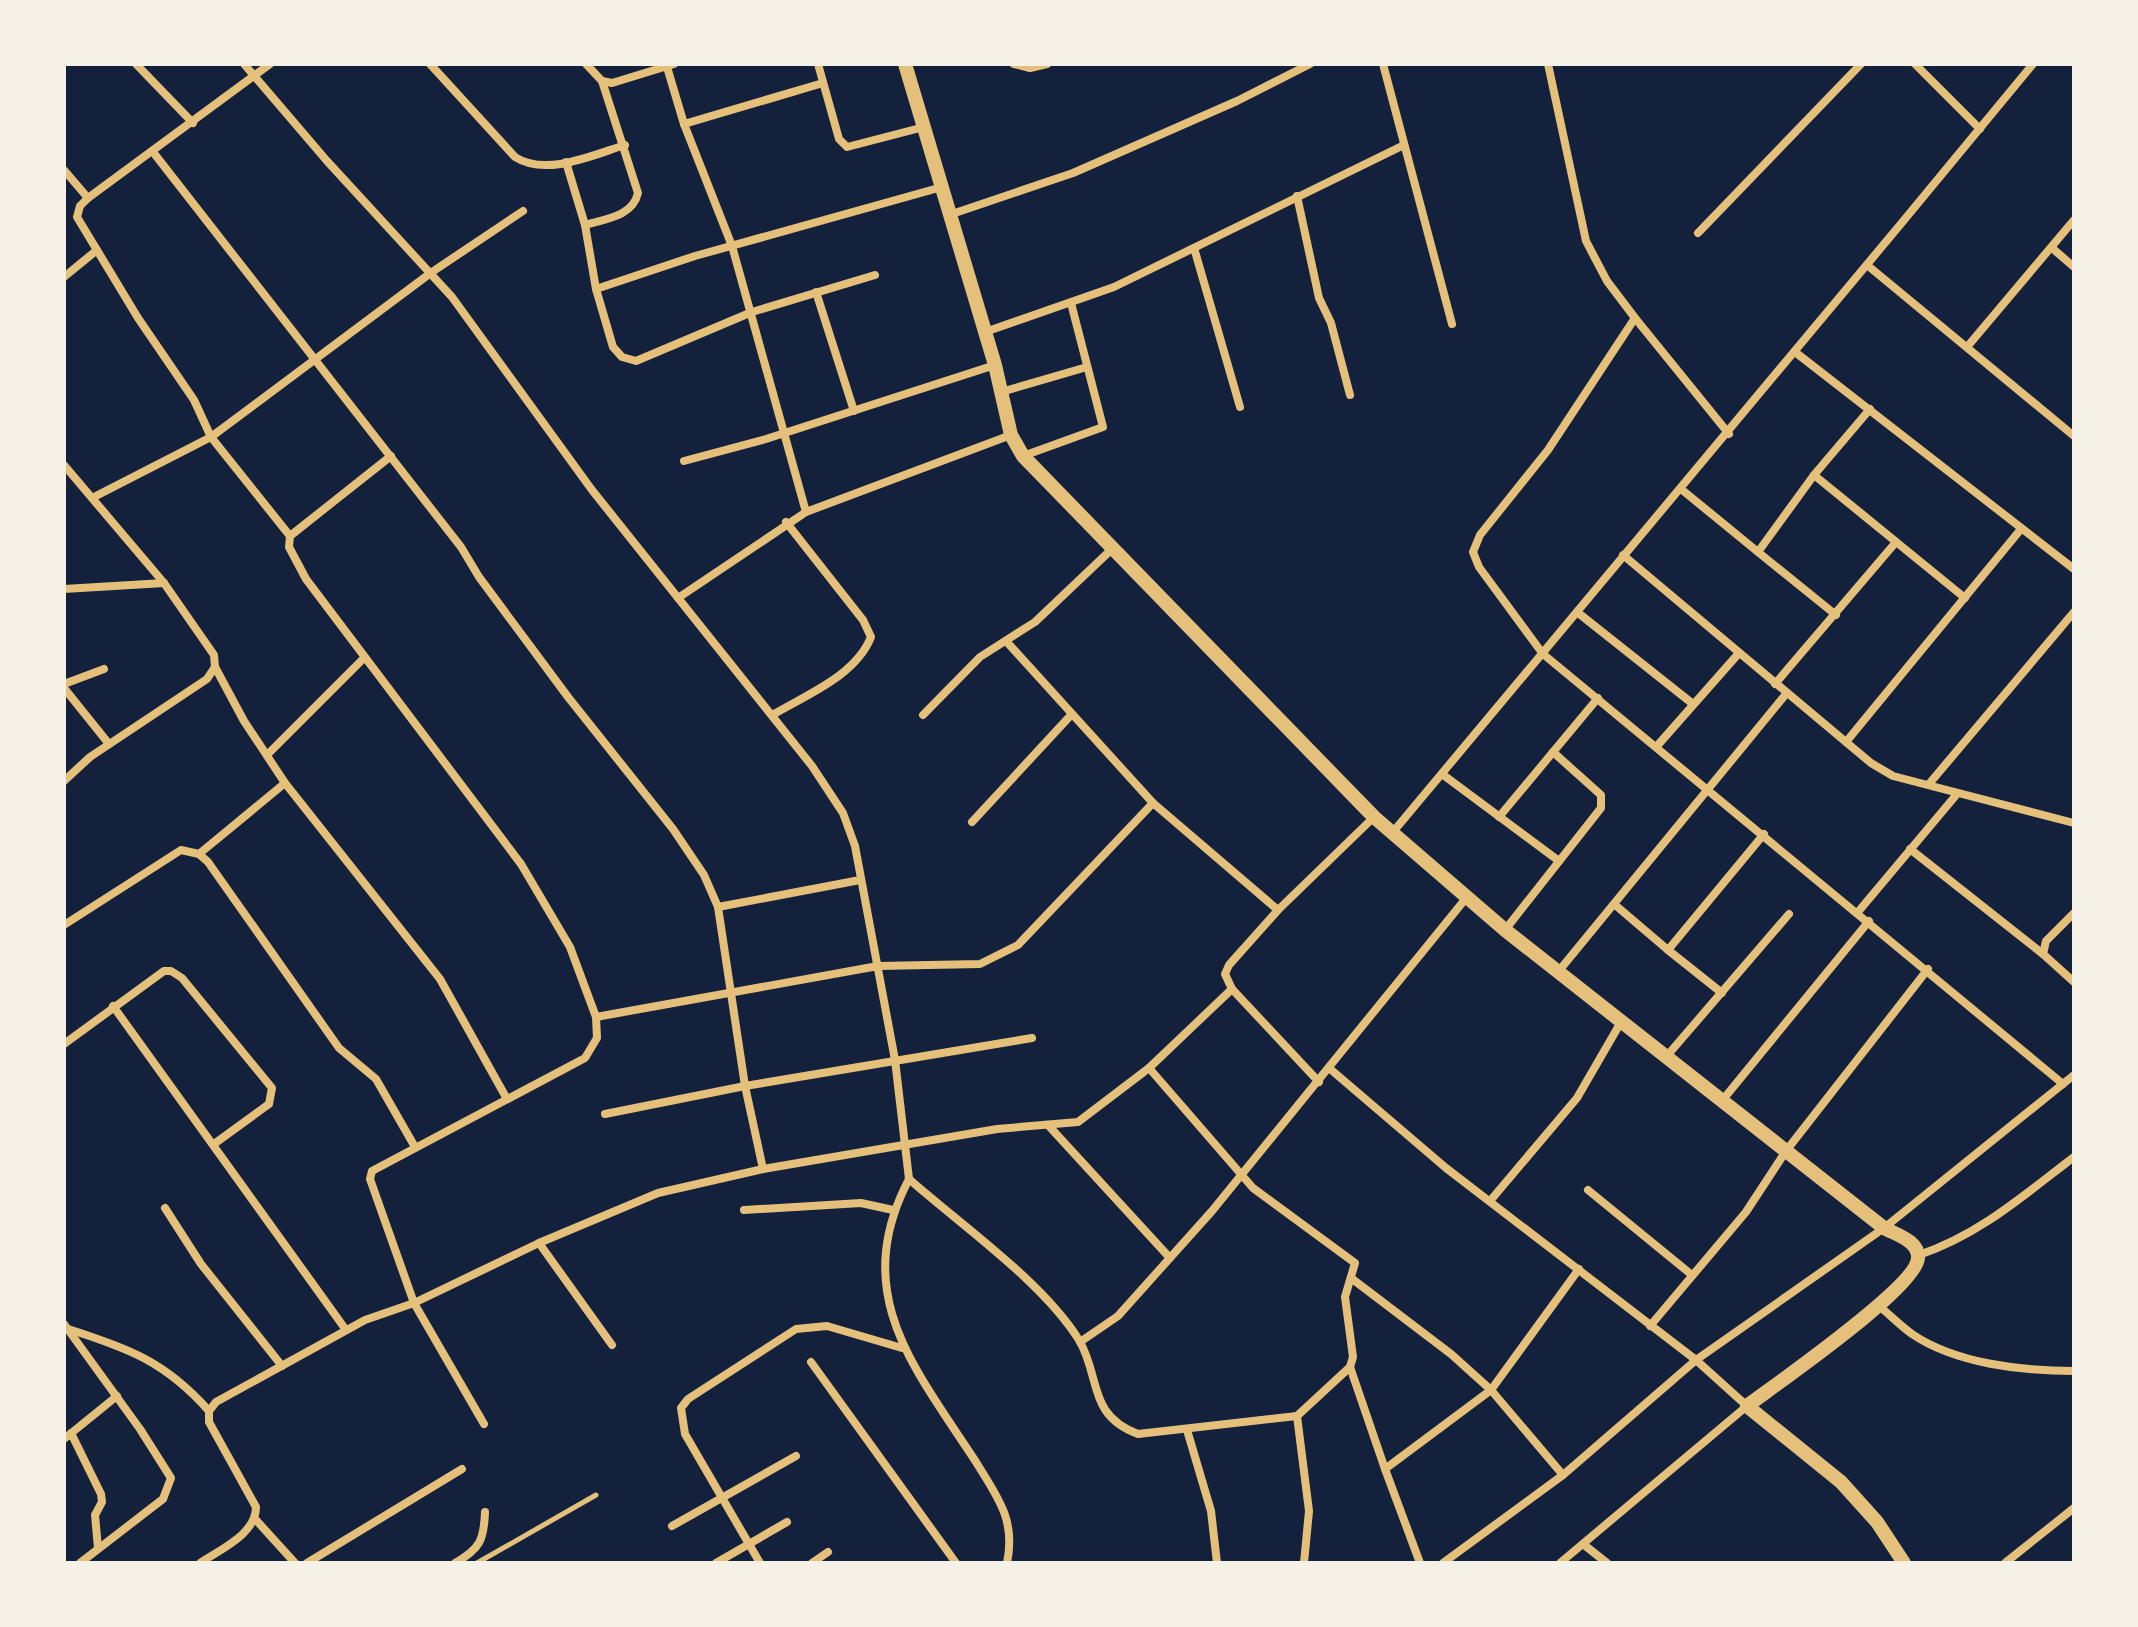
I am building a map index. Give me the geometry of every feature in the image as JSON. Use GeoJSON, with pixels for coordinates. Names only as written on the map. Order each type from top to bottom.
{"type":"FeatureCollection","features":[{"type":"Feature","properties":{"kind":"street"},"geometry":{"type":"LineString","coordinates":[[136,64],[193,123]]}},
{"type":"Feature","properties":{"kind":"street"},"geometry":{"type":"LineString","coordinates":[[244,64],[327,161],[432,272],[592,490],[774,714],[843,813],[855,846],[895,1060],[907,1145],[909,1179],[893,1210],[883,1259],[902,1348],[1005,1515],[1012,1537],[1007,1563]]}},
{"type":"Feature","properties":{"kind":"street"},"geometry":{"type":"LineString","coordinates":[[270,64],[88,198],[80,206],[77,217],[194,400],[211,437],[290,536],[289,547],[306,579],[521,864],[570,947],[596,1017],[597,1038],[585,1058],[372,1171],[370,1179],[414,1303],[484,1424]]}},
{"type":"Feature","properties":{"kind":"street"},"geometry":{"type":"LineString","coordinates":[[430,64],[515,157],[537,166],[566,162],[625,145]]}},
{"type":"Feature","properties":{"kind":"street"},"geometry":{"type":"LineString","coordinates":[[585,225],[629,211],[636,204],[638,193],[602,81],[586,64]]}},
{"type":"Feature","properties":{"kind":"street"},"geometry":{"type":"LineString","coordinates":[[818,64],[839,139],[847,147],[924,127]]}},
{"type":"Feature","properties":{"kind":"street"},"geometry":{"type":"LineString","coordinates":[[905,64],[995,365],[1011,435],[1023,456],[1374,817],[1505,930],[1884,1228],[1912,1242],[1919,1255],[1917,1267],[1879,1306],[1747,1406],[1560,1563]]}},
{"type":"Feature","properties":{"kind":"street"},"geometry":{"type":"LineString","coordinates":[[1014,64],[1030,68],[1047,64]]}},
{"type":"Feature","properties":{"kind":"street"},"geometry":{"type":"LineString","coordinates":[[949,215],[1073,173],[1237,101],[1310,64]]}},
{"type":"Feature","properties":{"kind":"street"},"geometry":{"type":"LineString","coordinates":[[1383,64],[1452,324]]}},
{"type":"Feature","properties":{"kind":"street"},"geometry":{"type":"LineString","coordinates":[[1548,64],[1586,241],[1607,281],[1729,434]]}},
{"type":"Feature","properties":{"kind":"street"},"geometry":{"type":"LineString","coordinates":[[1698,233],[1861,64]]}},
{"type":"Feature","properties":{"kind":"street"},"geometry":{"type":"LineString","coordinates":[[1915,64],[1980,129]]}},
{"type":"Feature","properties":{"kind":"street"},"geometry":{"type":"LineString","coordinates":[[1393,832],[1623,555],[1729,434],[2033,64]]}},
{"type":"Feature","properties":{"kind":"street"},"geometry":{"type":"LineString","coordinates":[[602,81],[612,83],[671,65],[684,124],[732,246],[752,312],[806,512]]}},
{"type":"Feature","properties":{"kind":"street"},"geometry":{"type":"LineString","coordinates":[[684,124],[823,83]]}},
{"type":"Feature","properties":{"kind":"street"},"geometry":{"type":"LineString","coordinates":[[985,332],[1114,287],[1404,145]]}},
{"type":"Feature","properties":{"kind":"street"},"geometry":{"type":"LineString","coordinates":[[153,152],[391,456],[568,697],[673,829],[704,875],[718,907],[745,1086],[763,1169]]}},
{"type":"Feature","properties":{"kind":"street"},"geometry":{"type":"LineString","coordinates":[[566,162],[585,225],[596,289],[613,347],[622,357],[636,361],[752,312],[875,275]]}},
{"type":"Feature","properties":{"kind":"street"},"geometry":{"type":"LineString","coordinates":[[64,170],[88,198]]}},
{"type":"Feature","properties":{"kind":"street"},"geometry":{"type":"LineString","coordinates":[[596,289],[732,246],[942,187]]}},
{"type":"Feature","properties":{"kind":"street"},"geometry":{"type":"LineString","coordinates":[[1297,196],[1319,298],[1331,323],[1350,395]]}},
{"type":"Feature","properties":{"kind":"street"},"geometry":{"type":"LineString","coordinates":[[92,498],[211,437],[432,272],[523,211]]}},
{"type":"Feature","properties":{"kind":"street"},"geometry":{"type":"LineString","coordinates":[[1967,347],[2074,220]]}},
{"type":"Feature","properties":{"kind":"street"},"geometry":{"type":"LineString","coordinates":[[1194,248],[1240,407]]}},
{"type":"Feature","properties":{"kind":"street"},"geometry":{"type":"LineString","coordinates":[[2052,248],[2074,267]]}},
{"type":"Feature","properties":{"kind":"street"},"geometry":{"type":"LineString","coordinates":[[64,277],[97,250]]}},
{"type":"Feature","properties":{"kind":"street"},"geometry":{"type":"LineString","coordinates":[[1867,265],[2074,436]]}},
{"type":"Feature","properties":{"kind":"street"},"geometry":{"type":"LineString","coordinates":[[816,292],[854,411]]}},
{"type":"Feature","properties":{"kind":"street"},"geometry":{"type":"LineString","coordinates":[[1023,456],[1103,427],[1071,303]]}},
{"type":"Feature","properties":{"kind":"street"},"geometry":{"type":"LineString","coordinates":[[1635,318],[1548,450],[1480,535],[1473,552],[1479,567],[1543,654],[1928,969],[2063,1084]]}},
{"type":"Feature","properties":{"kind":"street"},"geometry":{"type":"LineString","coordinates":[[1795,352],[2074,569]]}},
{"type":"Feature","properties":{"kind":"street"},"geometry":{"type":"LineString","coordinates":[[684,461],[995,365]]}},
{"type":"Feature","properties":{"kind":"street"},"geometry":{"type":"LineString","coordinates":[[1001,392],[1087,367]]}},
{"type":"Feature","properties":{"kind":"street"},"geometry":{"type":"LineString","coordinates":[[1758,552],[1814,475],[1870,409]]}},
{"type":"Feature","properties":{"kind":"street"},"geometry":{"type":"LineString","coordinates":[[678,598],[786,522],[806,512],[1011,435]]}},
{"type":"Feature","properties":{"kind":"street"},"geometry":{"type":"LineString","coordinates":[[290,536],[391,456]]}},
{"type":"Feature","properties":{"kind":"street"},"geometry":{"type":"LineString","coordinates":[[64,465],[68,474],[164,583],[214,655],[215,667],[285,783],[440,979],[507,1099]]}},
{"type":"Feature","properties":{"kind":"street"},"geometry":{"type":"LineString","coordinates":[[1814,475],[1965,598]]}},
{"type":"Feature","properties":{"kind":"street"},"geometry":{"type":"LineString","coordinates":[[1681,489],[1836,615]]}},
{"type":"Feature","properties":{"kind":"street"},"geometry":{"type":"LineString","coordinates":[[774,714],[851,667],[866,650],[871,637],[863,620],[786,522]]}},
{"type":"Feature","properties":{"kind":"street"},"geometry":{"type":"LineString","coordinates":[[1846,742],[2021,529]]}},
{"type":"Feature","properties":{"kind":"street"},"geometry":{"type":"LineString","coordinates":[[1775,684],[1896,542]]}},
{"type":"Feature","properties":{"kind":"street"},"geometry":{"type":"LineString","coordinates":[[923,715],[980,657],[1035,622],[1113,548]]}},
{"type":"Feature","properties":{"kind":"street"},"geometry":{"type":"LineString","coordinates":[[1623,555],[1786,694],[1893,776],[2074,823]]}},
{"type":"Feature","properties":{"kind":"street"},"geometry":{"type":"LineString","coordinates":[[64,589],[164,583]]}},
{"type":"Feature","properties":{"kind":"street"},"geometry":{"type":"LineString","coordinates":[[1577,612],[1693,704]]}},
{"type":"Feature","properties":{"kind":"street"},"geometry":{"type":"LineString","coordinates":[[1929,784],[2074,612]]}},
{"type":"Feature","properties":{"kind":"street"},"geometry":{"type":"LineString","coordinates":[[1006,641],[1153,803],[1278,910]]}},
{"type":"Feature","properties":{"kind":"street"},"geometry":{"type":"LineString","coordinates":[[1657,746],[1739,653]]}},
{"type":"Feature","properties":{"kind":"street"},"geometry":{"type":"LineString","coordinates":[[267,755],[364,658]]}},
{"type":"Feature","properties":{"kind":"street"},"geometry":{"type":"LineString","coordinates":[[64,781],[109,744],[207,679],[215,667]]}},
{"type":"Feature","properties":{"kind":"street"},"geometry":{"type":"LineString","coordinates":[[104,669],[64,686],[109,744]]}},
{"type":"Feature","properties":{"kind":"street"},"geometry":{"type":"LineString","coordinates":[[1558,972],[1786,694]]}},
{"type":"Feature","properties":{"kind":"street"},"geometry":{"type":"LineString","coordinates":[[1499,817],[1598,698]]}},
{"type":"Feature","properties":{"kind":"street"},"geometry":{"type":"LineString","coordinates":[[972,822],[1071,715]]}},
{"type":"Feature","properties":{"kind":"street"},"geometry":{"type":"LineString","coordinates":[[1505,930],[1601,808],[1603,801],[1601,795],[1553,752]]}},
{"type":"Feature","properties":{"kind":"street"},"geometry":{"type":"LineString","coordinates":[[1442,774],[1559,861]]}},
{"type":"Feature","properties":{"kind":"street"},"geometry":{"type":"LineString","coordinates":[[199,854],[285,783]]}},
{"type":"Feature","properties":{"kind":"street"},"geometry":{"type":"LineString","coordinates":[[1858,912],[1957,794]]}},
{"type":"Feature","properties":{"kind":"street"},"geometry":{"type":"LineString","coordinates":[[596,1017],[729,990],[878,966],[980,964],[1008,952],[1153,803]]}},
{"type":"Feature","properties":{"kind":"street"},"geometry":{"type":"LineString","coordinates":[[1319,1082],[1232,989],[1225,974],[1229,965],[1278,910],[1374,817]]}},
{"type":"Feature","properties":{"kind":"street"},"geometry":{"type":"LineString","coordinates":[[1668,950],[1764,834]]}},
{"type":"Feature","properties":{"kind":"street"},"geometry":{"type":"LineString","coordinates":[[1910,849],[2074,982]]}},
{"type":"Feature","properties":{"kind":"street"},"geometry":{"type":"LineString","coordinates":[[64,925],[181,850],[199,854],[261,934],[339,1048],[376,1079],[415,1147]]}},
{"type":"Feature","properties":{"kind":"street"},"geometry":{"type":"LineString","coordinates":[[718,907],[860,880]]}},
{"type":"Feature","properties":{"kind":"street"},"geometry":{"type":"LineString","coordinates":[[1080,1342],[1118,1316],[1170,1258],[1319,1082],[1467,897]]}},
{"type":"Feature","properties":{"kind":"street"},"geometry":{"type":"LineString","coordinates":[[1614,904],[1722,993]]}},
{"type":"Feature","properties":{"kind":"street"},"geometry":{"type":"LineString","coordinates":[[2043,954],[2046,941],[2074,913]]}},
{"type":"Feature","properties":{"kind":"street"},"geometry":{"type":"LineString","coordinates":[[1666,1057],[1789,914]]}},
{"type":"Feature","properties":{"kind":"street"},"geometry":{"type":"LineString","coordinates":[[1721,1102],[1869,921]]}},
{"type":"Feature","properties":{"kind":"street"},"geometry":{"type":"LineString","coordinates":[[1650,1326],[1746,1212],[1786,1151],[1928,969]]}},
{"type":"Feature","properties":{"kind":"street"},"geometry":{"type":"LineString","coordinates":[[64,1044],[164,971],[171,971],[182,978],[272,1088],[269,1104],[214,1144]]}},
{"type":"Feature","properties":{"kind":"street"},"geometry":{"type":"LineString","coordinates":[[200,1563],[256,1520],[256,1507],[209,1422],[209,1411],[216,1402],[346,1330],[414,1303],[539,1243],[658,1193],[763,1169],[997,1129],[1078,1122],[1089,1117],[1149,1068],[1232,989]]}},
{"type":"Feature","properties":{"kind":"street"},"geometry":{"type":"LineString","coordinates":[[113,1006],[346,1330]]}},
{"type":"Feature","properties":{"kind":"street"},"geometry":{"type":"LineString","coordinates":[[1490,1201],[1577,1098],[1621,1022]]}},
{"type":"Feature","properties":{"kind":"street"},"geometry":{"type":"LineString","coordinates":[[605,1114],[745,1086],[1032,1038]]}},
{"type":"Feature","properties":{"kind":"street"},"geometry":{"type":"LineString","coordinates":[[909,1179],[1030,1285],[1080,1342],[1096,1395],[1110,1419],[1138,1434],[1297,1416],[1350,1367],[1353,1357],[1345,1297],[1355,1263],[1253,1188],[1149,1068]]}},
{"type":"Feature","properties":{"kind":"street"},"geometry":{"type":"LineString","coordinates":[[1329,1068],[1446,1168],[1696,1360],[1841,1482],[1877,1522],[1904,1563]]}},
{"type":"Feature","properties":{"kind":"street"},"geometry":{"type":"LineString","coordinates":[[1443,1563],[1563,1475],[1696,1360],[1884,1228],[2074,1075]]}},
{"type":"Feature","properties":{"kind":"street"},"geometry":{"type":"LineString","coordinates":[[1048,1125],[1170,1258]]}},
{"type":"Feature","properties":{"kind":"street"},"geometry":{"type":"LineString","coordinates":[[1919,1255],[1955,1243],[1981,1228],[2074,1157]]}},
{"type":"Feature","properties":{"kind":"street"},"geometry":{"type":"LineString","coordinates":[[1588,1190],[1692,1275]]}},
{"type":"Feature","properties":{"kind":"street"},"geometry":{"type":"LineString","coordinates":[[744,1210],[861,1203],[893,1210]]}},
{"type":"Feature","properties":{"kind":"street"},"geometry":{"type":"LineString","coordinates":[[165,1208],[201,1264],[282,1366]]}},
{"type":"Feature","properties":{"kind":"street"},"geometry":{"type":"LineString","coordinates":[[539,1243],[612,1345]]}},
{"type":"Feature","properties":{"kind":"street"},"geometry":{"type":"LineString","coordinates":[[1385,1469],[1491,1390],[1579,1269]]}},
{"type":"Feature","properties":{"kind":"street"},"geometry":{"type":"LineString","coordinates":[[1351,1278],[1451,1354],[1491,1390],[1563,1475]]}},
{"type":"Feature","properties":{"kind":"street"},"geometry":{"type":"LineString","coordinates":[[1879,1306],[1912,1334],[1961,1356],[2037,1369],[2074,1371]]}},
{"type":"Feature","properties":{"kind":"street"},"geometry":{"type":"LineString","coordinates":[[66,1326],[128,1349],[166,1369],[209,1411]]}},
{"type":"Feature","properties":{"kind":"street"},"geometry":{"type":"LineString","coordinates":[[66,1326],[171,1478],[163,1499],[80,1563]]}},
{"type":"Feature","properties":{"kind":"street"},"geometry":{"type":"LineString","coordinates":[[760,1563],[685,1434],[681,1408],[688,1399],[796,1329],[827,1326],[902,1348]]}},
{"type":"Feature","properties":{"kind":"street"},"geometry":{"type":"LineString","coordinates":[[811,1362],[956,1563]]}},
{"type":"Feature","properties":{"kind":"street"},"geometry":{"type":"LineString","coordinates":[[1350,1367],[1420,1563]]}},
{"type":"Feature","properties":{"kind":"street"},"geometry":{"type":"LineString","coordinates":[[98,1548],[95,1515],[102,1502],[101,1494],[67,1436],[117,1396]]}},
{"type":"Feature","properties":{"kind":"street"},"geometry":{"type":"LineString","coordinates":[[1297,1416],[1309,1511],[1304,1563]]}},
{"type":"Feature","properties":{"kind":"street"},"geometry":{"type":"LineString","coordinates":[[1187,1430],[1211,1511],[1217,1563]]}},
{"type":"Feature","properties":{"kind":"street"},"geometry":{"type":"LineString","coordinates":[[672,1526],[796,1456]]}},
{"type":"Feature","properties":{"kind":"street"},"geometry":{"type":"LineString","coordinates":[[307,1563],[462,1469]]}},
{"type":"Feature","properties":{"kind":"street"},"geometry":{"type":"LineString","coordinates":[[2005,1563],[2074,1508]]}},
{"type":"Feature","properties":{"kind":"street"},"geometry":{"type":"LineString","coordinates":[[455,1563],[472,1554],[482,1542],[485,1512]]}},
{"type":"Feature","properties":{"kind":"street"},"geometry":{"type":"LineString","coordinates":[[256,1520],[295,1563]]}},
{"type":"Feature","properties":{"kind":"street"},"geometry":{"type":"LineString","coordinates":[[716,1563],[787,1522]]}},
{"type":"Feature","properties":{"kind":"street"},"geometry":{"type":"LineString","coordinates":[[1583,1544],[1607,1563]]}},
{"type":"Feature","properties":{"kind":"street"},"geometry":{"type":"LineString","coordinates":[[812,1563],[828,1552]]}},
{"type":"Feature","properties":{"kind":"lane"},"geometry":{"type":"LineString","coordinates":[[477,1563],[596,1495]]}}]}
